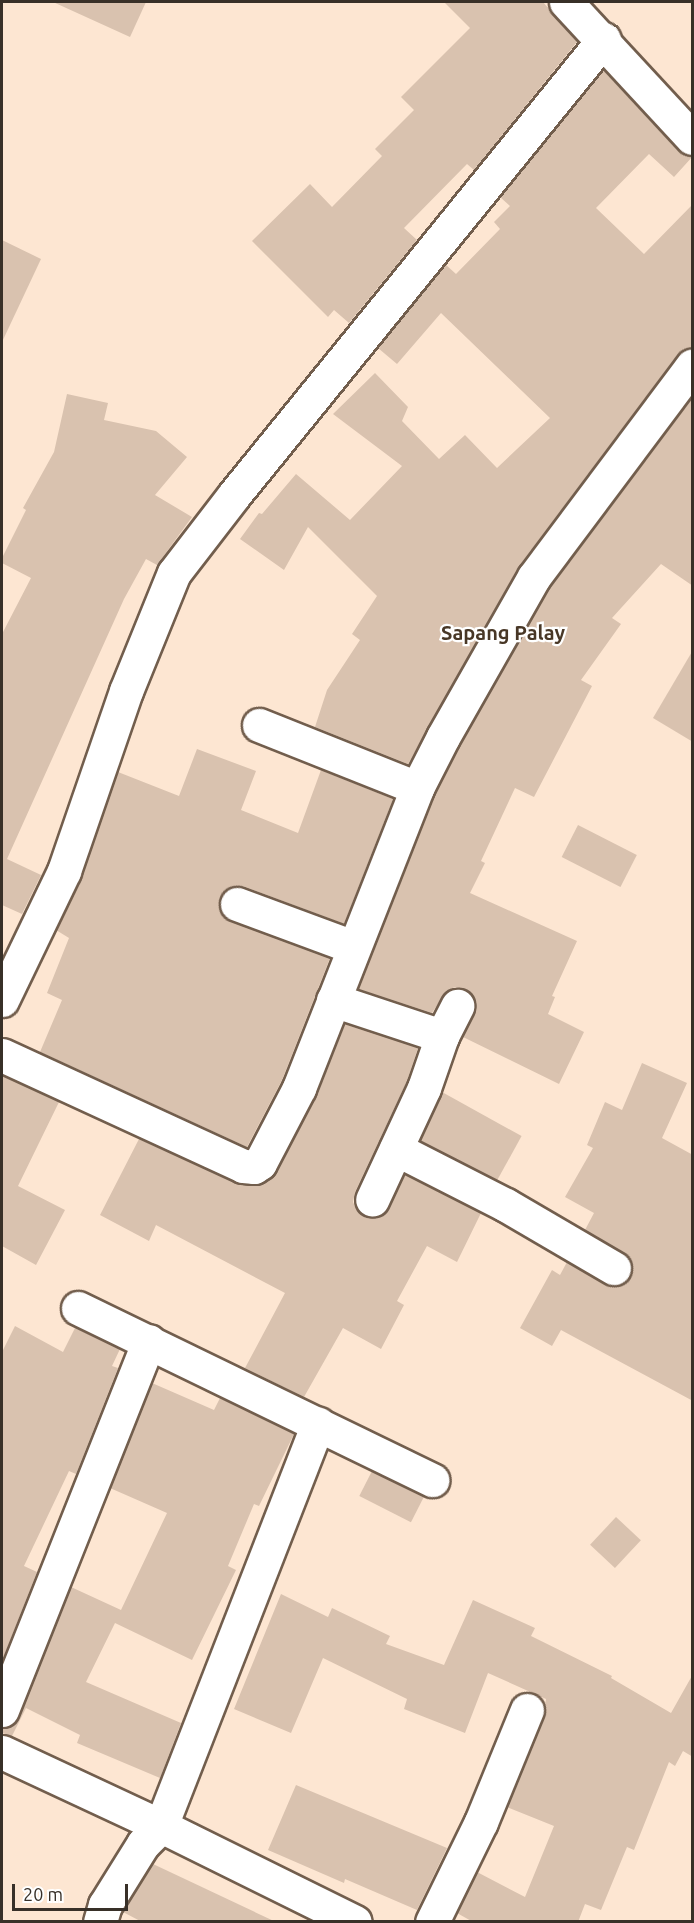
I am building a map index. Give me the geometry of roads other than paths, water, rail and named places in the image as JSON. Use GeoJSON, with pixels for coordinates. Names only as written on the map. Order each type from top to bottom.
{"type":"FeatureCollection","features":[{"type":"Feature","properties":{"kind":"street"},"geometry":{"type":"LineString","coordinates":[[566,2],[604,39],[693,138]]}},
{"type":"Feature","properties":{"kind":"street"},"geometry":{"type":"LineString","coordinates":[[2,1000],[64,871],[126,691],[174,573],[234,495],[604,39]]}},
{"type":"Feature","properties":{"kind":"street"},"geometry":{"type":"LineString","coordinates":[[2,1055],[243,1166],[254,1167],[265,1156],[299,1088],[417,788],[443,736],[534,577],[693,366]]}},
{"type":"Feature","properties":{"kind":"street"},"geometry":{"type":"LineString","coordinates":[[258,725],[417,788]]}},
{"type":"Feature","properties":{"kind":"street"},"geometry":{"type":"LineString","coordinates":[[237,904],[353,947]]}},
{"type":"Feature","properties":{"kind":"street"},"geometry":{"type":"LineString","coordinates":[[333,1000],[441,1036]]}},
{"type":"Feature","properties":{"kind":"street"},"geometry":{"type":"LineString","coordinates":[[372,1200],[424,1088],[441,1036],[457,1006]]}},
{"type":"Feature","properties":{"kind":"street"},"geometry":{"type":"LineString","coordinates":[[396,1149],[506,1205],[614,1268]]}},
{"type":"Feature","properties":{"kind":"street"},"geometry":{"type":"LineString","coordinates":[[78,1308],[433,1480]]}},
{"type":"Feature","properties":{"kind":"street"},"geometry":{"type":"LineString","coordinates":[[2,1710],[149,1341]]}},
{"type":"Feature","properties":{"kind":"street"},"geometry":{"type":"LineString","coordinates":[[100,1922],[105,1905],[143,1844],[161,1826],[318,1424]]}},
{"type":"Feature","properties":{"kind":"street"},"geometry":{"type":"LineString","coordinates":[[432,1922],[481,1822],[527,1710]]}},
{"type":"Feature","properties":{"kind":"street"},"geometry":{"type":"LineString","coordinates":[[2,1752],[161,1826],[355,1922]]}},
{"type":"Feature","properties":{"kind":"district","name":"Sapang Palay"},"geometry":{"type":"Point","coordinates":[503,632]}}]}
